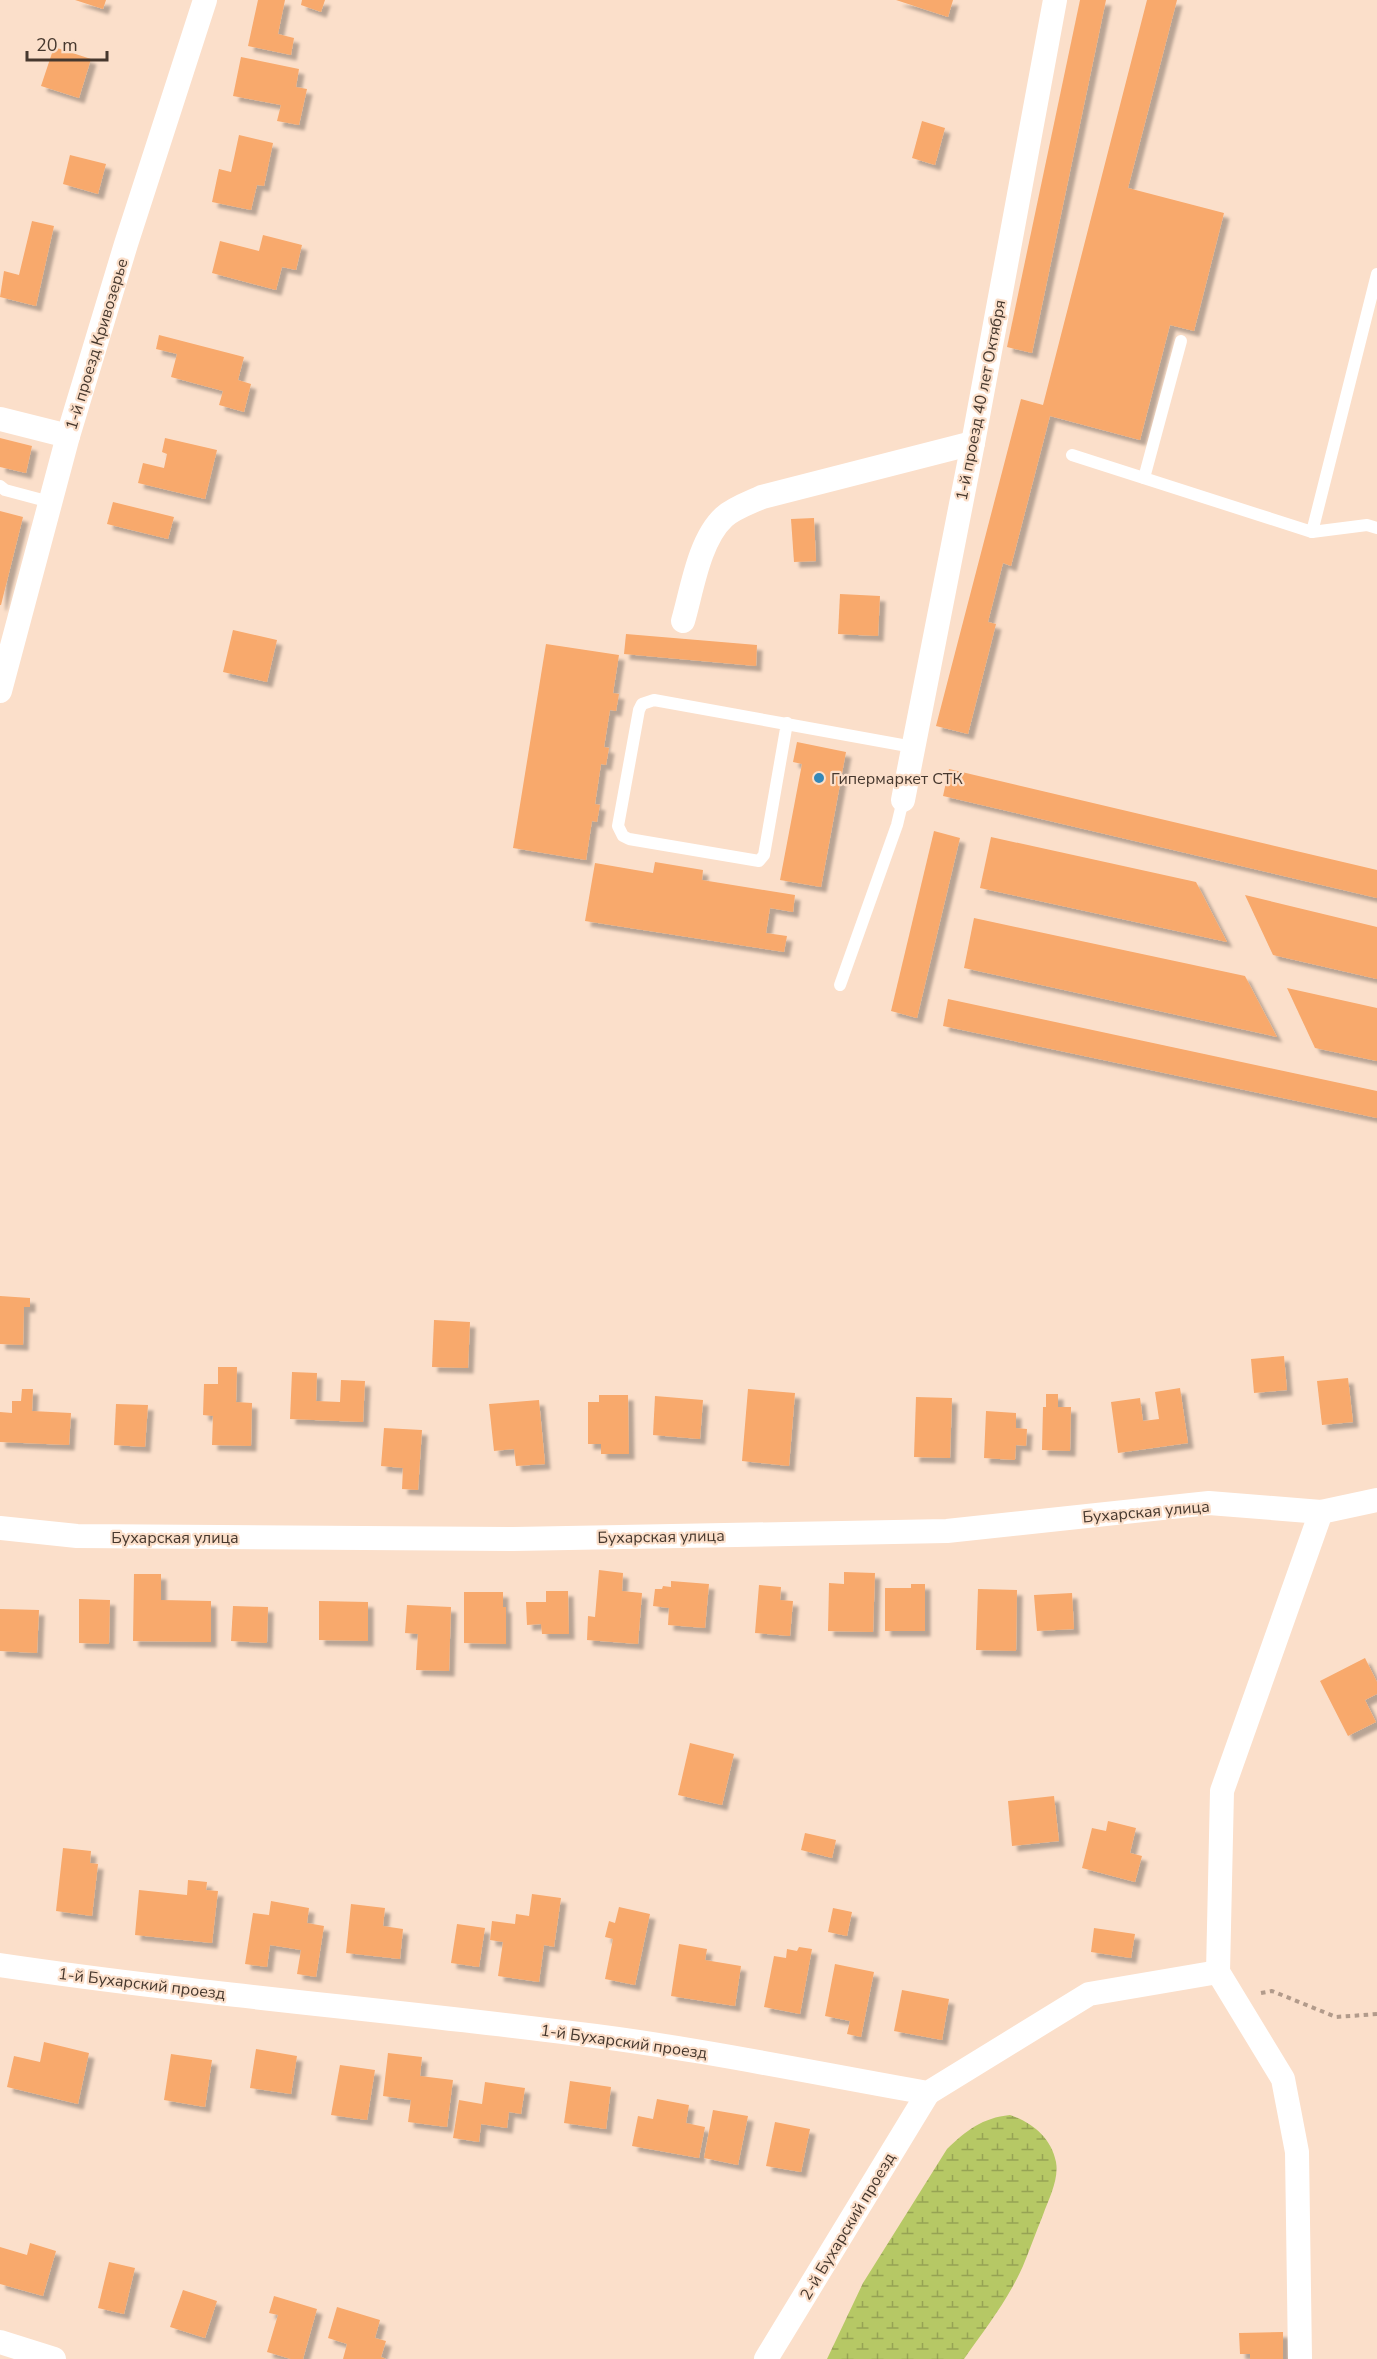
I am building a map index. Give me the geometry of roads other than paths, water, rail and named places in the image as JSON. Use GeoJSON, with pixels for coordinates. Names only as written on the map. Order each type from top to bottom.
{"type":"FeatureCollection","features":[{"type":"Feature","properties":{"kind":"street","name":"1-й проезд Кривозерье"},"geometry":{"type":"LineString","coordinates":[[0,691],[68,436],[126,244],[205,0]]}},
{"type":"Feature","properties":{"kind":"street","name":"1-й проезд 40 лет Октября"},"geometry":{"type":"LineString","coordinates":[[903,800],[973,443],[1055,0]]}},
{"type":"Feature","properties":{"kind":"street"},"geometry":{"type":"LineString","coordinates":[[0,418],[68,436]]}},
{"type":"Feature","properties":{"kind":"street"},"geometry":{"type":"LineString","coordinates":[[683,621],[711,532],[725,517],[741,506],[762,497],[973,443]]}},
{"type":"Feature","properties":{"kind":"street","name":"Бухарская улица"},"geometry":{"type":"LineString","coordinates":[[0,1528],[77,1536],[513,1539],[947,1531],[1209,1503],[1321,1512],[1377,1500]]}},
{"type":"Feature","properties":{"kind":"street"},"geometry":{"type":"LineString","coordinates":[[1300,2359],[1297,2152],[1283,2079],[1218,1972],[1222,1791],[1321,1512]]}},
{"type":"Feature","properties":{"kind":"street","name":"1-й Бухарский проезд"},"geometry":{"type":"LineString","coordinates":[[0,1965],[115,1981],[572,2033],[693,2050],[928,2093]]}},
{"type":"Feature","properties":{"kind":"street"},"geometry":{"type":"LineString","coordinates":[[928,2093],[1089,1994],[1218,1972]]}},
{"type":"Feature","properties":{"kind":"street","name":"2-й Бухарский проезд"},"geometry":{"type":"LineString","coordinates":[[766,2359],[928,2093]]}},
{"type":"Feature","properties":{"kind":"street"},"geometry":{"type":"LineString","coordinates":[[0,2342],[54,2359]]}},
{"type":"Feature","properties":{"kind":"lane"},"geometry":{"type":"LineString","coordinates":[[1312,532],[1377,274]]}},
{"type":"Feature","properties":{"kind":"lane"},"geometry":{"type":"LineString","coordinates":[[1144,478],[1181,341]]}},
{"type":"Feature","properties":{"kind":"lane"},"geometry":{"type":"LineString","coordinates":[[1072,455],[1312,532],[1367,525],[1377,528]]}},
{"type":"Feature","properties":{"kind":"lane"},"geometry":{"type":"LineString","coordinates":[[0,486],[5,490],[50,502]]}},
{"type":"Feature","properties":{"kind":"lane"},"geometry":{"type":"LineString","coordinates":[[787,723],[764,855],[759,861],[629,839],[619,831],[636,721],[642,704],[654,700],[787,723],[913,747]]}},
{"type":"Feature","properties":{"kind":"lane"},"geometry":{"type":"LineString","coordinates":[[840,985],[897,825],[903,800]]}},
{"type":"Feature","properties":{"kind":"place","name":"Гипермаркет СТК"},"geometry":{"type":"Point","coordinates":[819,778]}}]}
